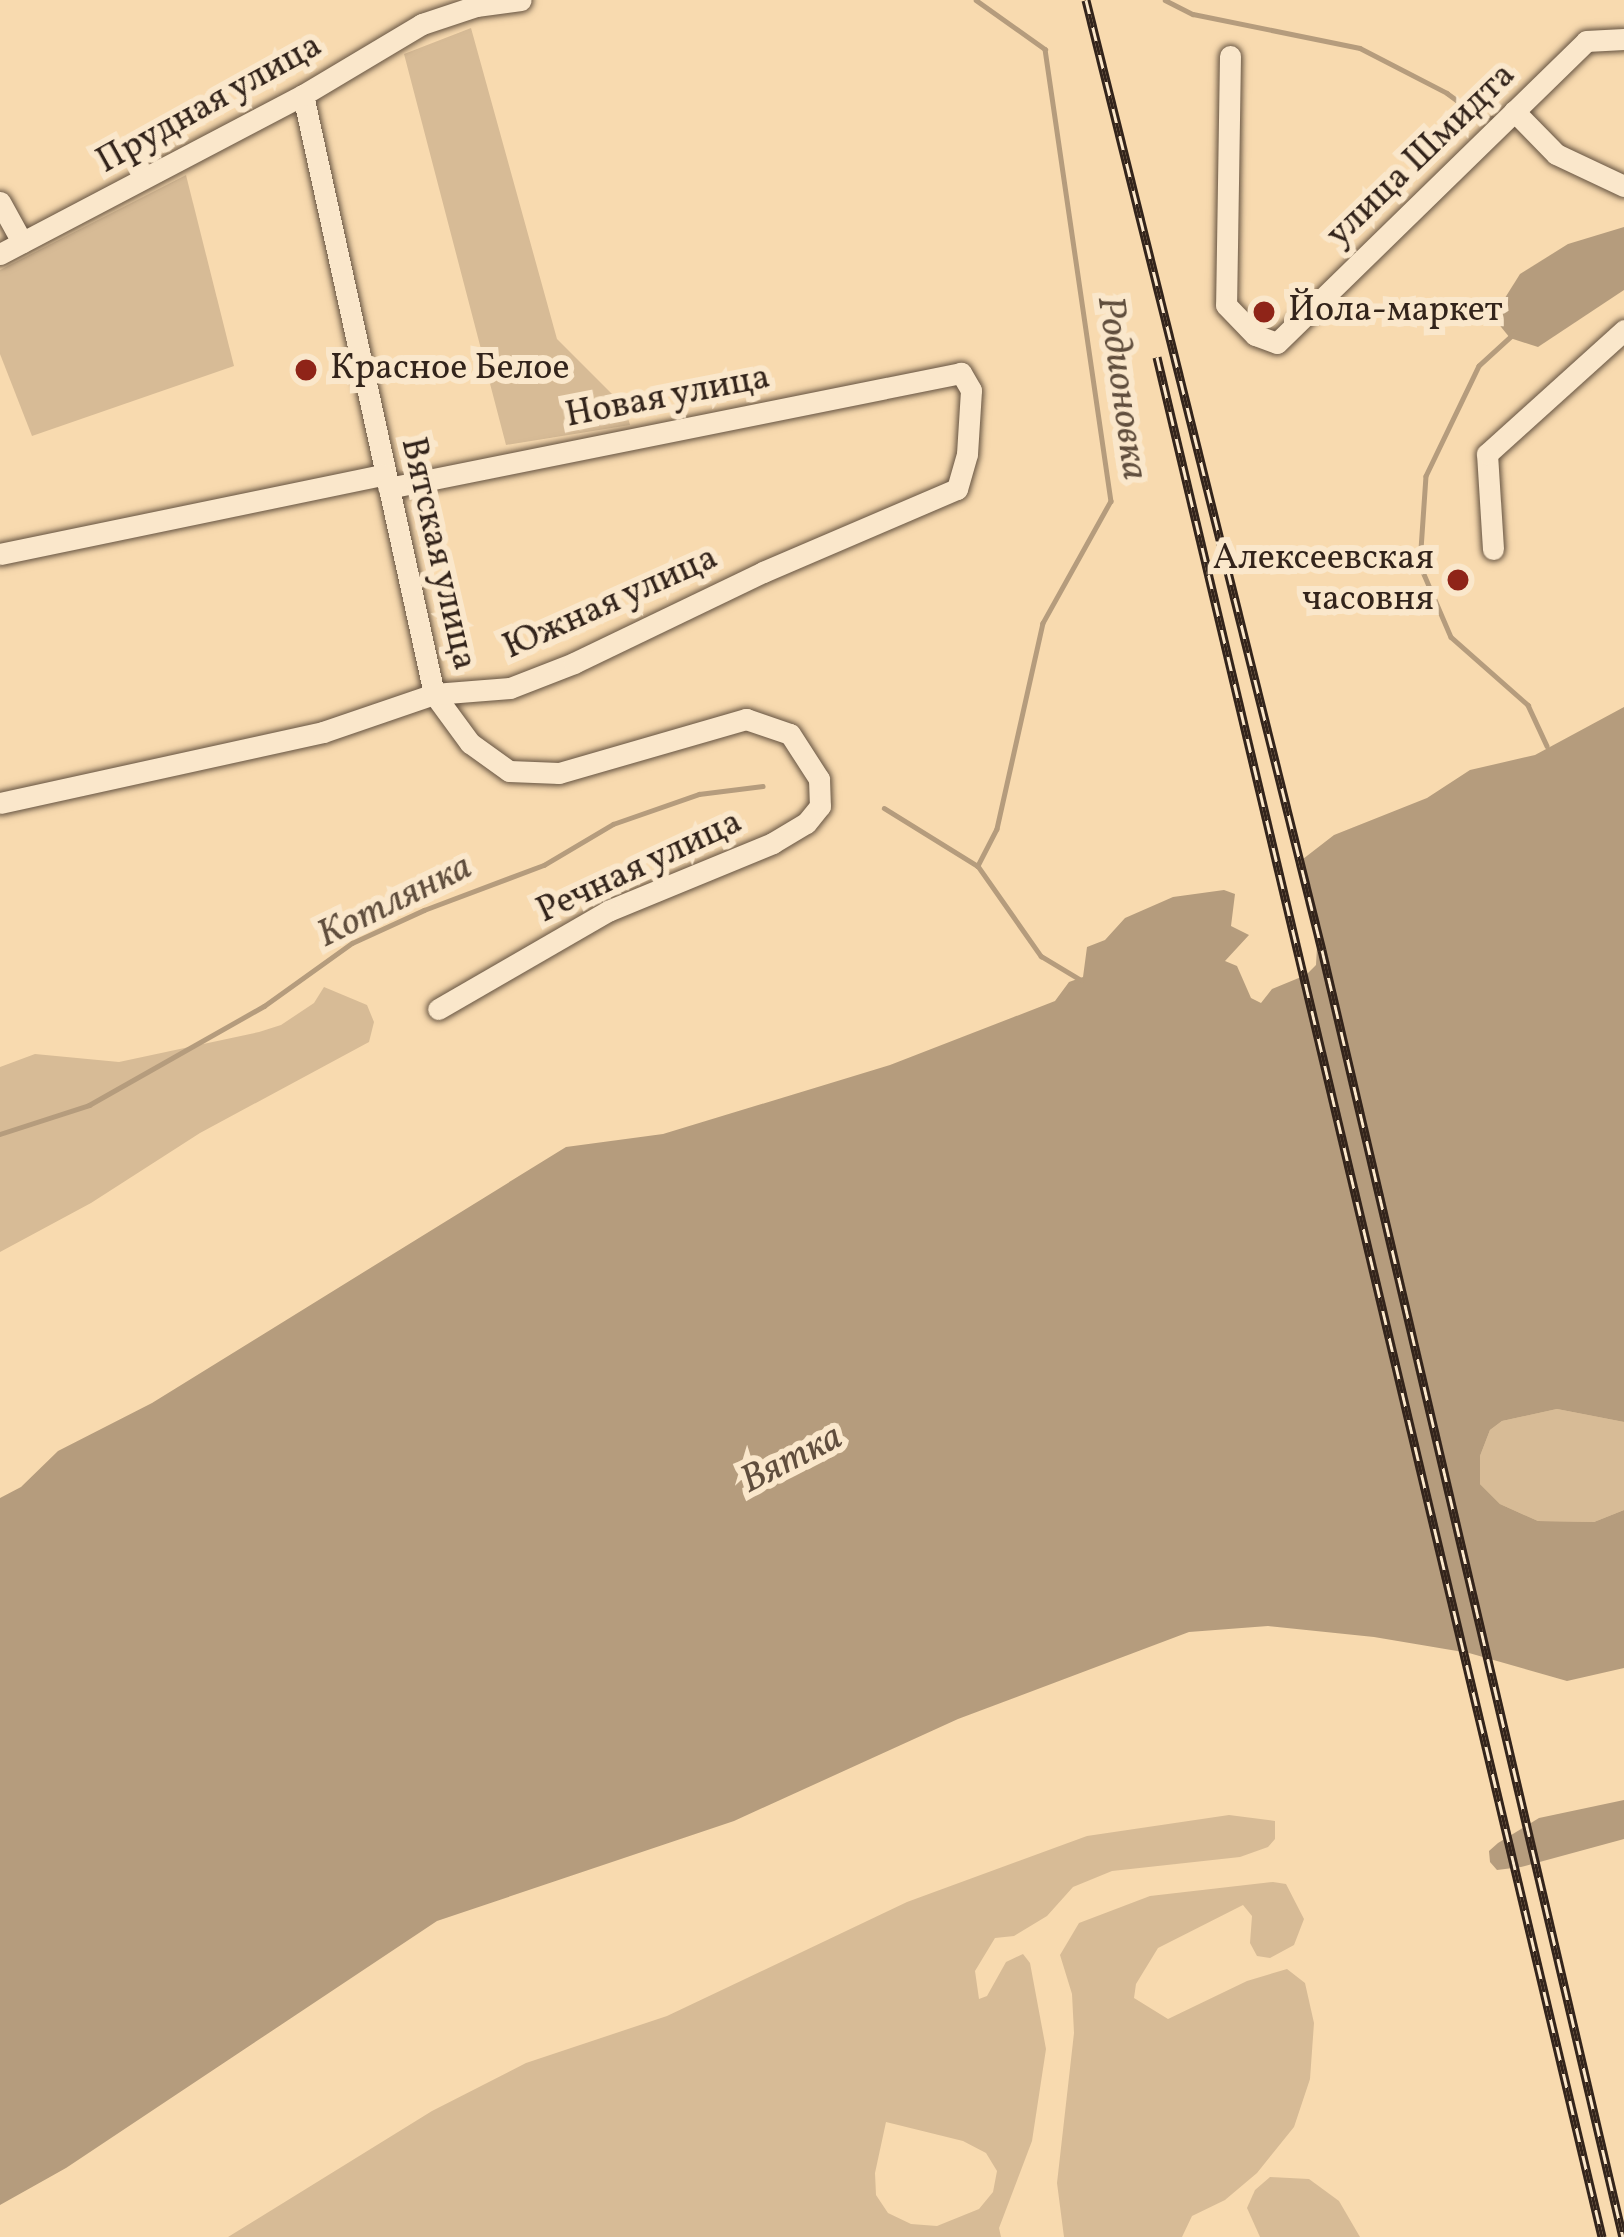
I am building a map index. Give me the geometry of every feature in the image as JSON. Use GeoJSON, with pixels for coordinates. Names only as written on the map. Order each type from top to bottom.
{"type":"FeatureCollection","features":[{"type":"Feature","properties":{"kind":"street","name":"Прудная улица"},"geometry":{"type":"LineString","coordinates":[[0,254],[448,13],[521,0]]}},
{"type":"Feature","properties":{"kind":"street","name":"улица Шмидта"},"geometry":{"type":"LineString","coordinates":[[1230,56],[1226,304],[1255,335],[1276,343],[1449,181],[1586,41],[1624,39]]}},
{"type":"Feature","properties":{"kind":"street","name":"Вятская улица"},"geometry":{"type":"LineString","coordinates":[[303,95],[434,694],[470,742],[509,771],[525,774],[559,773],[727,721],[762,722],[790,734],[819,779],[820,806],[806,823]]}},
{"type":"Feature","properties":{"kind":"street"},"geometry":{"type":"LineString","coordinates":[[1514,111],[1556,154],[1624,186]]}},
{"type":"Feature","properties":{"kind":"street"},"geometry":{"type":"LineString","coordinates":[[0,202],[22,242]]}},
{"type":"Feature","properties":{"kind":"street"},"geometry":{"type":"LineString","coordinates":[[1493,549],[1487,454],[1624,330]]}},
{"type":"Feature","properties":{"kind":"street","name":"Новая улица"},"geometry":{"type":"LineString","coordinates":[[0,554],[961,373],[971,390],[972,417],[957,489]]}},
{"type":"Feature","properties":{"kind":"street","name":"Южная улица"},"geometry":{"type":"LineString","coordinates":[[0,803],[323,732],[434,694],[510,688],[957,489]]}},
{"type":"Feature","properties":{"kind":"street","name":"Речная улица"},"geometry":{"type":"LineString","coordinates":[[438,1009],[608,910],[728,865],[806,823]]}},
{"type":"Feature","properties":{"kind":"shaded area"},"geometry":{"type":"Polygon","coordinates":[[[471,28],[557,339],[625,407],[630,425],[506,445],[404,54],[471,28]]]}},
{"type":"Feature","properties":{"kind":"shaded area"},"geometry":{"type":"Polygon","coordinates":[[[186,175],[234,366],[32,436],[0,354],[0,270],[186,175]]]}},
{"type":"Feature","properties":{"kind":"shaded area"},"geometry":{"type":"Polygon","coordinates":[[[324,987],[367,1005],[374,1022],[369,1042],[200,1133],[91,1203],[0,1252],[0,1067],[35,1054],[119,1062],[259,1032],[281,1025],[314,1003],[324,987]]]}},
{"type":"Feature","properties":{"kind":"shaded area"},"geometry":{"type":"Polygon","coordinates":[[[1557,1409],[1624,1422],[1624,1510],[1594,1522],[1538,1521],[1500,1504],[1480,1484],[1480,1456],[1490,1430],[1502,1421],[1557,1409]]]}},
{"type":"Feature","properties":{"kind":"shaded area"},"geometry":{"type":"Polygon","coordinates":[[[1229,1815],[1275,1821],[1275,1839],[1268,1847],[1240,1857],[1112,1871],[1073,1887],[1047,1916],[1014,1936],[995,1938],[975,1971],[979,1999],[987,1996],[1006,1962],[1023,1954],[1030,1963],[1046,2049],[1032,2141],[999,2228],[1001,2237],[228,2237],[432,2111],[526,2063],[667,2016],[907,1902],[1087,1836],[1229,1815]],[[886,2122],[875,2173],[876,2195],[888,2213],[911,2224],[937,2226],[979,2209],[993,2192],[997,2171],[986,2153],[963,2141],[886,2122]]]}},
{"type":"Feature","properties":{"kind":"shaded area"},"geometry":{"type":"Polygon","coordinates":[[[1286,1884],[1304,1919],[1294,1945],[1270,1958],[1257,1956],[1250,1943],[1252,1916],[1243,1905],[1158,1948],[1136,1984],[1134,1998],[1168,2019],[1247,1981],[1287,1969],[1305,1983],[1314,2023],[1310,2079],[1294,2127],[1257,2173],[1225,2200],[1192,2216],[1182,2237],[1064,2237],[1057,2183],[1074,2033],[1072,1994],[1060,1955],[1079,1923],[1150,1896],[1286,1884]]]}},
{"type":"Feature","properties":{"kind":"shaded area"},"geometry":{"type":"Polygon","coordinates":[[[1270,2177],[1309,2179],[1339,2201],[1360,2237],[1260,2237],[1247,2208],[1255,2190],[1270,2177]]]}},
{"type":"Feature","properties":{"kind":"water"},"geometry":{"type":"Polygon","coordinates":[[[1624,227],[1624,290],[1538,347],[1510,338],[1493,317],[1520,274],[1568,244],[1624,227]]]}},
{"type":"Feature","properties":{"kind":"water","name":"Вятка"},"geometry":{"type":"Polygon","coordinates":[[[1624,707],[1624,1422],[1557,1409],[1502,1421],[1490,1430],[1480,1456],[1480,1484],[1500,1504],[1538,1521],[1594,1522],[1624,1510],[1624,1668],[1567,1681],[1469,1653],[1374,1637],[1268,1626],[1189,1632],[958,1719],[734,1821],[437,1921],[66,2168],[0,2205],[0,1498],[21,1487],[58,1451],[152,1403],[566,1147],[663,1134],[890,1065],[1055,1001],[1069,982],[1083,977],[1087,947],[1105,940],[1125,918],[1173,897],[1224,890],[1235,894],[1231,926],[1249,935],[1225,961],[1237,966],[1251,998],[1261,1003],[1272,989],[1306,975],[1316,965],[1317,947],[1299,871],[1303,859],[1334,835],[1427,798],[1470,770],[1535,755],[1624,707]]]}},
{"type":"Feature","properties":{"kind":"water"},"geometry":{"type":"Polygon","coordinates":[[[1624,1800],[1624,1839],[1521,1867],[1497,1870],[1490,1862],[1489,1851],[1539,1818],[1624,1800]]]}},
{"type":"Feature","properties":{"kind":"waterway","name":"Родионовка"},"geometry":{"type":"LineString","coordinates":[[976,0],[1045,49],[1111,501],[1043,623],[997,829],[978,866]]}},
{"type":"Feature","properties":{"kind":"waterway"},"geometry":{"type":"LineString","coordinates":[[1165,0],[1193,14],[1360,48],[1447,93],[1481,118],[1493,118]]}},
{"type":"Feature","properties":{"kind":"waterway"},"geometry":{"type":"LineString","coordinates":[[1514,334],[1479,366],[1426,476],[1420,565],[1451,637],[1528,705],[1547,746]]}},
{"type":"Feature","properties":{"kind":"waterway","name":"Котлянка"},"geometry":{"type":"LineString","coordinates":[[0,1134],[89,1105],[264,1006],[352,943],[424,910],[544,865],[613,824],[699,794],[763,786]]}},
{"type":"Feature","properties":{"kind":"waterway","name":"Котлянка"},"geometry":{"type":"LineString","coordinates":[[884,808],[978,866],[1041,956],[1081,980]]}},
{"type":"Feature","properties":{"kind":"railway"},"geometry":{"type":"LineString","coordinates":[[1086,0],[1322,950],[1623,2237]]}},
{"type":"Feature","properties":{"kind":"railway"},"geometry":{"type":"LineString","coordinates":[[1157,357],[1602,2237]]}},
{"type":"Feature","properties":{"kind":"place","name":"Йола-маркет"},"geometry":{"type":"Point","coordinates":[1264,312]}},
{"type":"Feature","properties":{"kind":"place","name":"Красное Белое"},"geometry":{"type":"Point","coordinates":[306,370]}},
{"type":"Feature","properties":{"kind":"place","name":"Алексеевская часовня"},"geometry":{"type":"Point","coordinates":[1458,580]}}]}
